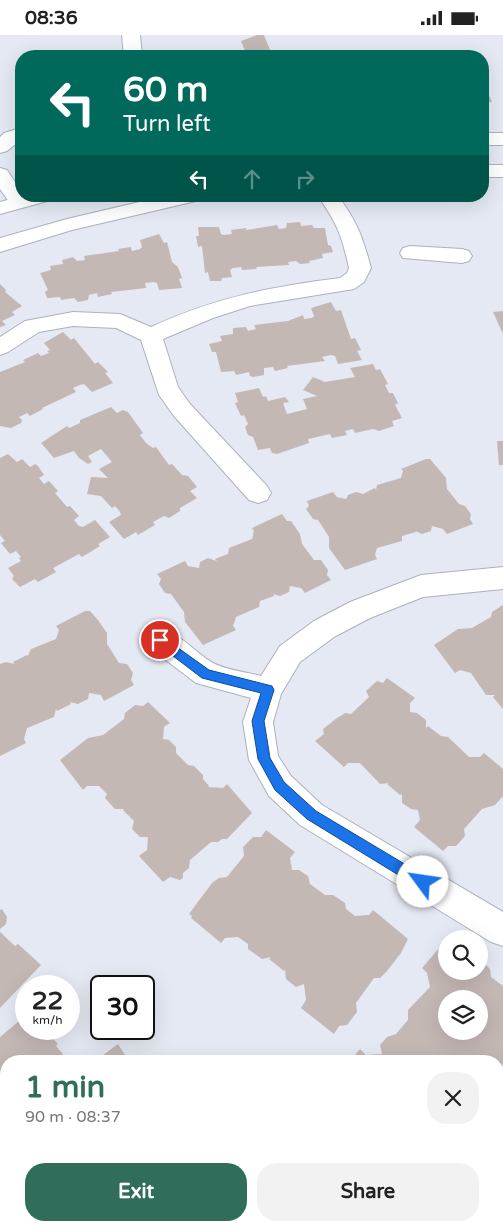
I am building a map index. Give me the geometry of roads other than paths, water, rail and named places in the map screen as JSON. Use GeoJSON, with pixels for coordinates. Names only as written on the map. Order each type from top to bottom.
{"type":"FeatureCollection","features":[{"type":"Feature","properties":{"kind":"street"},"geometry":{"type":"LineString","coordinates":[[130,35],[132,50]]}},
{"type":"Feature","properties":{"kind":"street"},"geometry":{"type":"LineString","coordinates":[[0,147],[15,136]]}},
{"type":"Feature","properties":{"kind":"street"},"geometry":{"type":"LineString","coordinates":[[489,139],[503,139]]}},
{"type":"Feature","properties":{"kind":"street"},"geometry":{"type":"LineString","coordinates":[[489,171],[503,171]]}},
{"type":"Feature","properties":{"kind":"street"},"geometry":{"type":"LineString","coordinates":[[0,174],[9,205]]}},
{"type":"Feature","properties":{"kind":"street"},"geometry":{"type":"LineString","coordinates":[[0,245],[67,225],[167,202]]}},
{"type":"Feature","properties":{"kind":"street"},"geometry":{"type":"LineString","coordinates":[[151,336],[190,318],[228,305],[264,296],[346,284],[356,277],[360,269],[352,235],[344,218],[332,202]]}},
{"type":"Feature","properties":{"kind":"street"},"geometry":{"type":"LineString","coordinates":[[410,253],[462,256]]}},
{"type":"Feature","properties":{"kind":"street"},"geometry":{"type":"LineString","coordinates":[[0,347],[33,326],[73,319],[120,321],[151,336],[167,389],[182,410],[258,493]]}},
{"type":"Feature","properties":{"kind":"street"},"geometry":{"type":"LineString","coordinates":[[503,578],[421,587],[360,610],[324,629],[290,654],[268,690],[258,721],[264,759],[280,786],[311,815],[503,930]]}},
{"type":"Feature","properties":{"kind":"street"},"geometry":{"type":"LineString","coordinates":[[160,640],[206,674],[268,690]]}}]}
